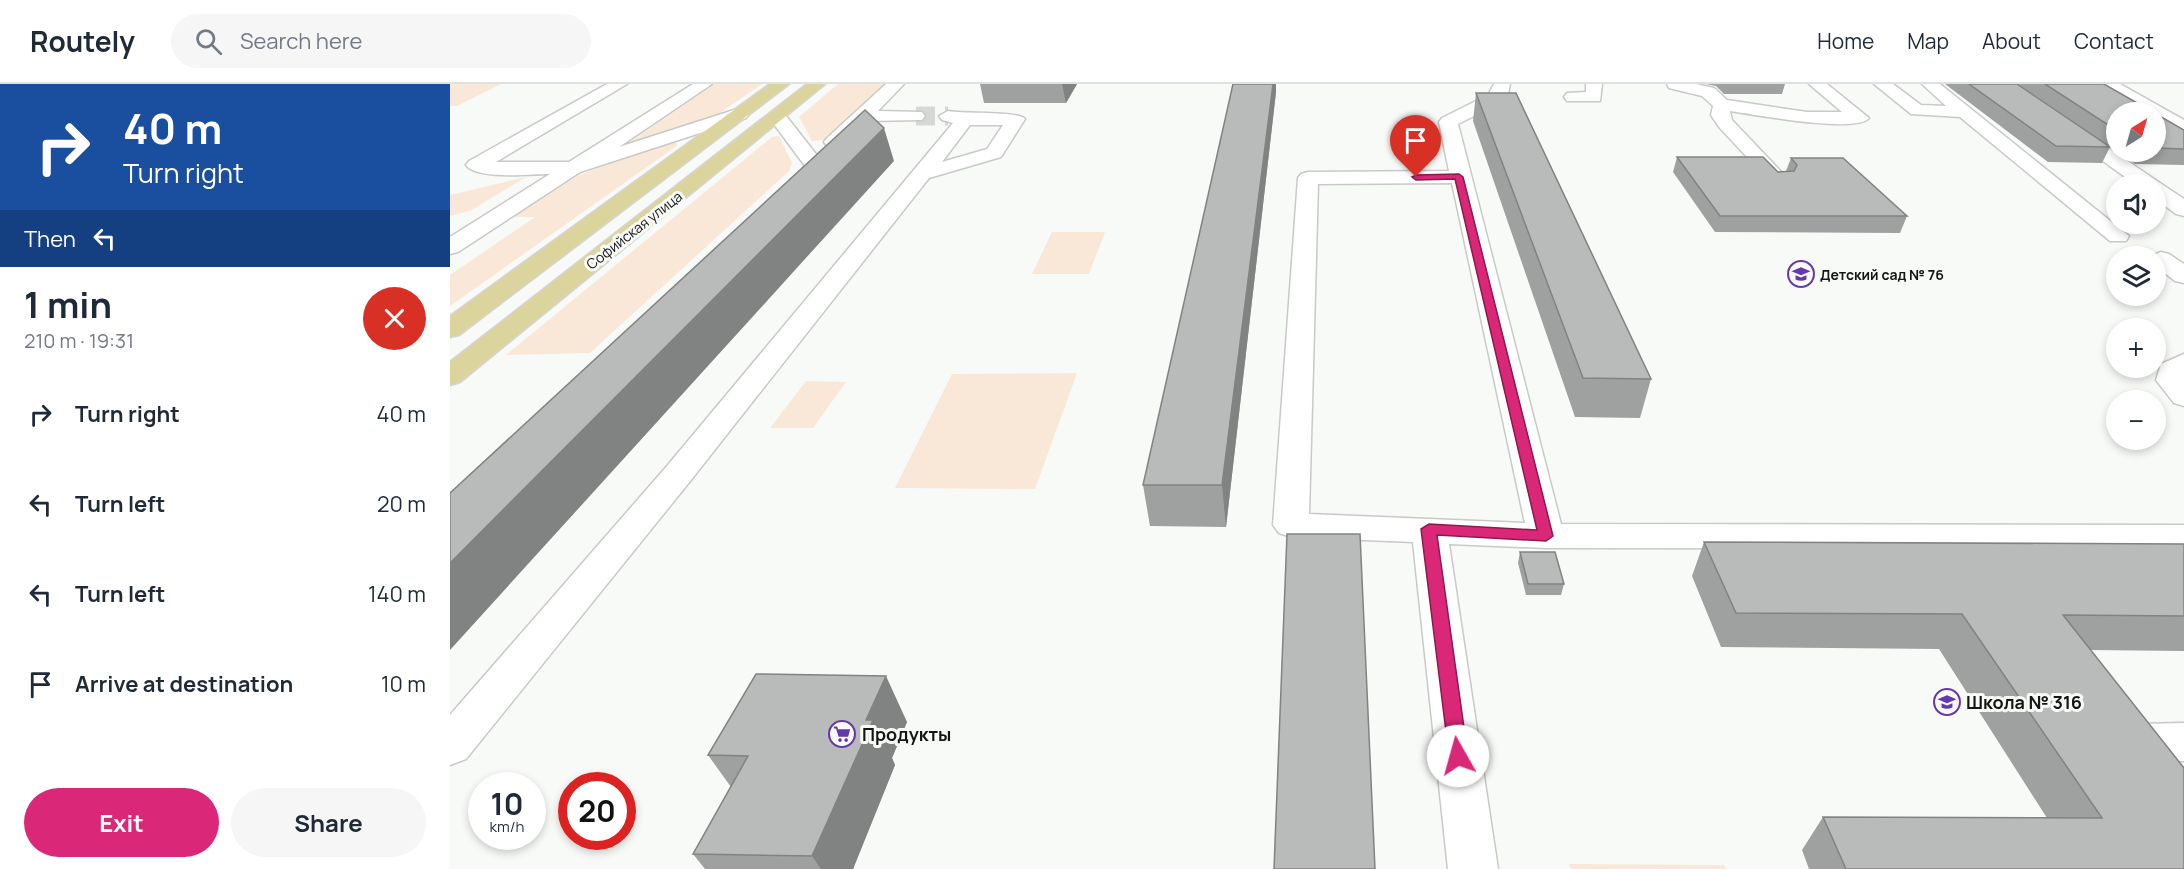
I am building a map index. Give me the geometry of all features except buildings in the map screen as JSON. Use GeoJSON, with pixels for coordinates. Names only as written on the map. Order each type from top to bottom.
{"type":"FeatureCollection","features":[{"type":"Feature","properties":{"kind":"main road","name":"Софийская улица"},"geometry":{"type":"LineString","coordinates":[[450,329],[781,84]]}},
{"type":"Feature","properties":{"kind":"main road","name":"Софийская улица"},"geometry":{"type":"LineString","coordinates":[[450,376],[817,84]]}},
{"type":"Feature","properties":{"kind":"street"},"geometry":{"type":"LineString","coordinates":[[619,84],[476,165],[481,168],[573,168],[740,114]]}},
{"type":"Feature","properties":{"kind":"street"},"geometry":{"type":"LineString","coordinates":[[450,247],[704,84]]}},
{"type":"Feature","properties":{"kind":"street"},"geometry":{"type":"LineString","coordinates":[[777,116],[804,170],[896,84]]}},
{"type":"Feature","properties":{"kind":"street"},"geometry":{"type":"LineString","coordinates":[[1502,84],[1494,99],[1448,122],[1459,177],[1546,536]]}},
{"type":"Feature","properties":{"kind":"street"},"geometry":{"type":"LineString","coordinates":[[1573,97],[1594,97],[1594,84]]}},
{"type":"Feature","properties":{"kind":"street"},"geometry":{"type":"LineString","coordinates":[[1675,84],[1708,92],[1722,105],[1808,117],[1860,117],[1817,84]]}},
{"type":"Feature","properties":{"kind":"street"},"geometry":{"type":"LineString","coordinates":[[1882,84],[1917,110],[1964,112]]}},
{"type":"Feature","properties":{"kind":"street"},"geometry":{"type":"LineString","coordinates":[[1930,84],[2118,236]]}},
{"type":"Feature","properties":{"kind":"street"},"geometry":{"type":"LineString","coordinates":[[2003,84],[2134,174]]}},
{"type":"Feature","properties":{"kind":"street"},"geometry":{"type":"LineString","coordinates":[[2108,84],[2184,128]]}},
{"type":"Feature","properties":{"kind":"street"},"geometry":{"type":"LineString","coordinates":[[1722,105],[1720,115],[1725,123],[1780,182]]}},
{"type":"Feature","properties":{"kind":"street"},"geometry":{"type":"LineString","coordinates":[[862,116],[916,116]]}},
{"type":"Feature","properties":{"kind":"street"},"geometry":{"type":"LineString","coordinates":[[450,746],[679,473],[924,173],[957,118],[1016,119],[994,153],[924,173]]}},
{"type":"Feature","properties":{"kind":"street"},"geometry":{"type":"LineString","coordinates":[[1459,177],[1308,178],[1291,525],[1429,529],[1546,536],[2184,537]]}},
{"type":"Feature","properties":{"kind":"street"},"geometry":{"type":"LineString","coordinates":[[2166,263],[2184,276]]}},
{"type":"Feature","properties":{"kind":"street"},"geometry":{"type":"LineString","coordinates":[[2184,362],[2171,370],[2169,380],[2184,397]]}},
{"type":"Feature","properties":{"kind":"street"},"geometry":{"type":"LineString","coordinates":[[1429,529],[1473,869]]}},
{"type":"Feature","properties":{"kind":"street"},"geometry":{"type":"LineString","coordinates":[[2136,743],[2184,742]]}},
{"type":"Feature","properties":{"kind":"shaded area"},"geometry":{"type":"Polygon","coordinates":[[[450,84],[501,84],[457,106],[450,106],[450,84]]]}},
{"type":"Feature","properties":{"kind":"shaded area"},"geometry":{"type":"Polygon","coordinates":[[[715,84],[762,84],[711,119],[630,142],[715,84]]]}},
{"type":"Feature","properties":{"kind":"shaded area"},"geometry":{"type":"Polygon","coordinates":[[[838,84],[885,84],[823,140],[812,141],[799,117],[838,84]]]}},
{"type":"Feature","properties":{"kind":"shaded area"},"geometry":{"type":"Polygon","coordinates":[[[779,136],[792,163],[789,171],[590,353],[506,355],[772,137],[779,136]]]}},
{"type":"Feature","properties":{"kind":"shaded area"},"geometry":{"type":"Polygon","coordinates":[[[676,143],[678,145],[450,306],[450,275],[535,217],[512,217],[579,175],[665,144],[676,143]]]}},
{"type":"Feature","properties":{"kind":"shaded area"},"geometry":{"type":"Polygon","coordinates":[[[526,177],[470,211],[450,216],[450,195],[526,177]]]}},
{"type":"Feature","properties":{"kind":"shaded area"},"geometry":{"type":"Polygon","coordinates":[[[1052,232],[1105,232],[1089,274],[1032,274],[1052,232]]]}},
{"type":"Feature","properties":{"kind":"shaded area"},"geometry":{"type":"Polygon","coordinates":[[[1077,373],[1035,489],[895,488],[952,374],[1077,373]]]}},
{"type":"Feature","properties":{"kind":"shaded area"},"geometry":{"type":"Polygon","coordinates":[[[806,381],[846,382],[813,428],[770,428],[806,381]]]}},
{"type":"Feature","properties":{"kind":"shaded area"},"geometry":{"type":"Polygon","coordinates":[[[1569,864],[1724,865],[1726,869],[1571,869],[1569,864]]]}},
{"type":"Feature","properties":{"kind":"tunnel"},"geometry":{"type":"LineString","coordinates":[[916,116],[948,116]]}},
{"type":"Feature","properties":{"kind":"place","name":"Детский сад № 76"},"geometry":{"type":"Point","coordinates":[1801,274]}},
{"type":"Feature","properties":{"kind":"place","name":"Школа № 316"},"geometry":{"type":"Point","coordinates":[1947,702]}},
{"type":"Feature","properties":{"kind":"place","name":"Продукты"},"geometry":{"type":"Point","coordinates":[842,734]}},
{"type":"Feature","properties":{"kind":"route"},"geometry":{"type":"LineString","coordinates":[[1416,177],[1459,177],[1546,536],[1429,529],[1458,756]]}}]}
